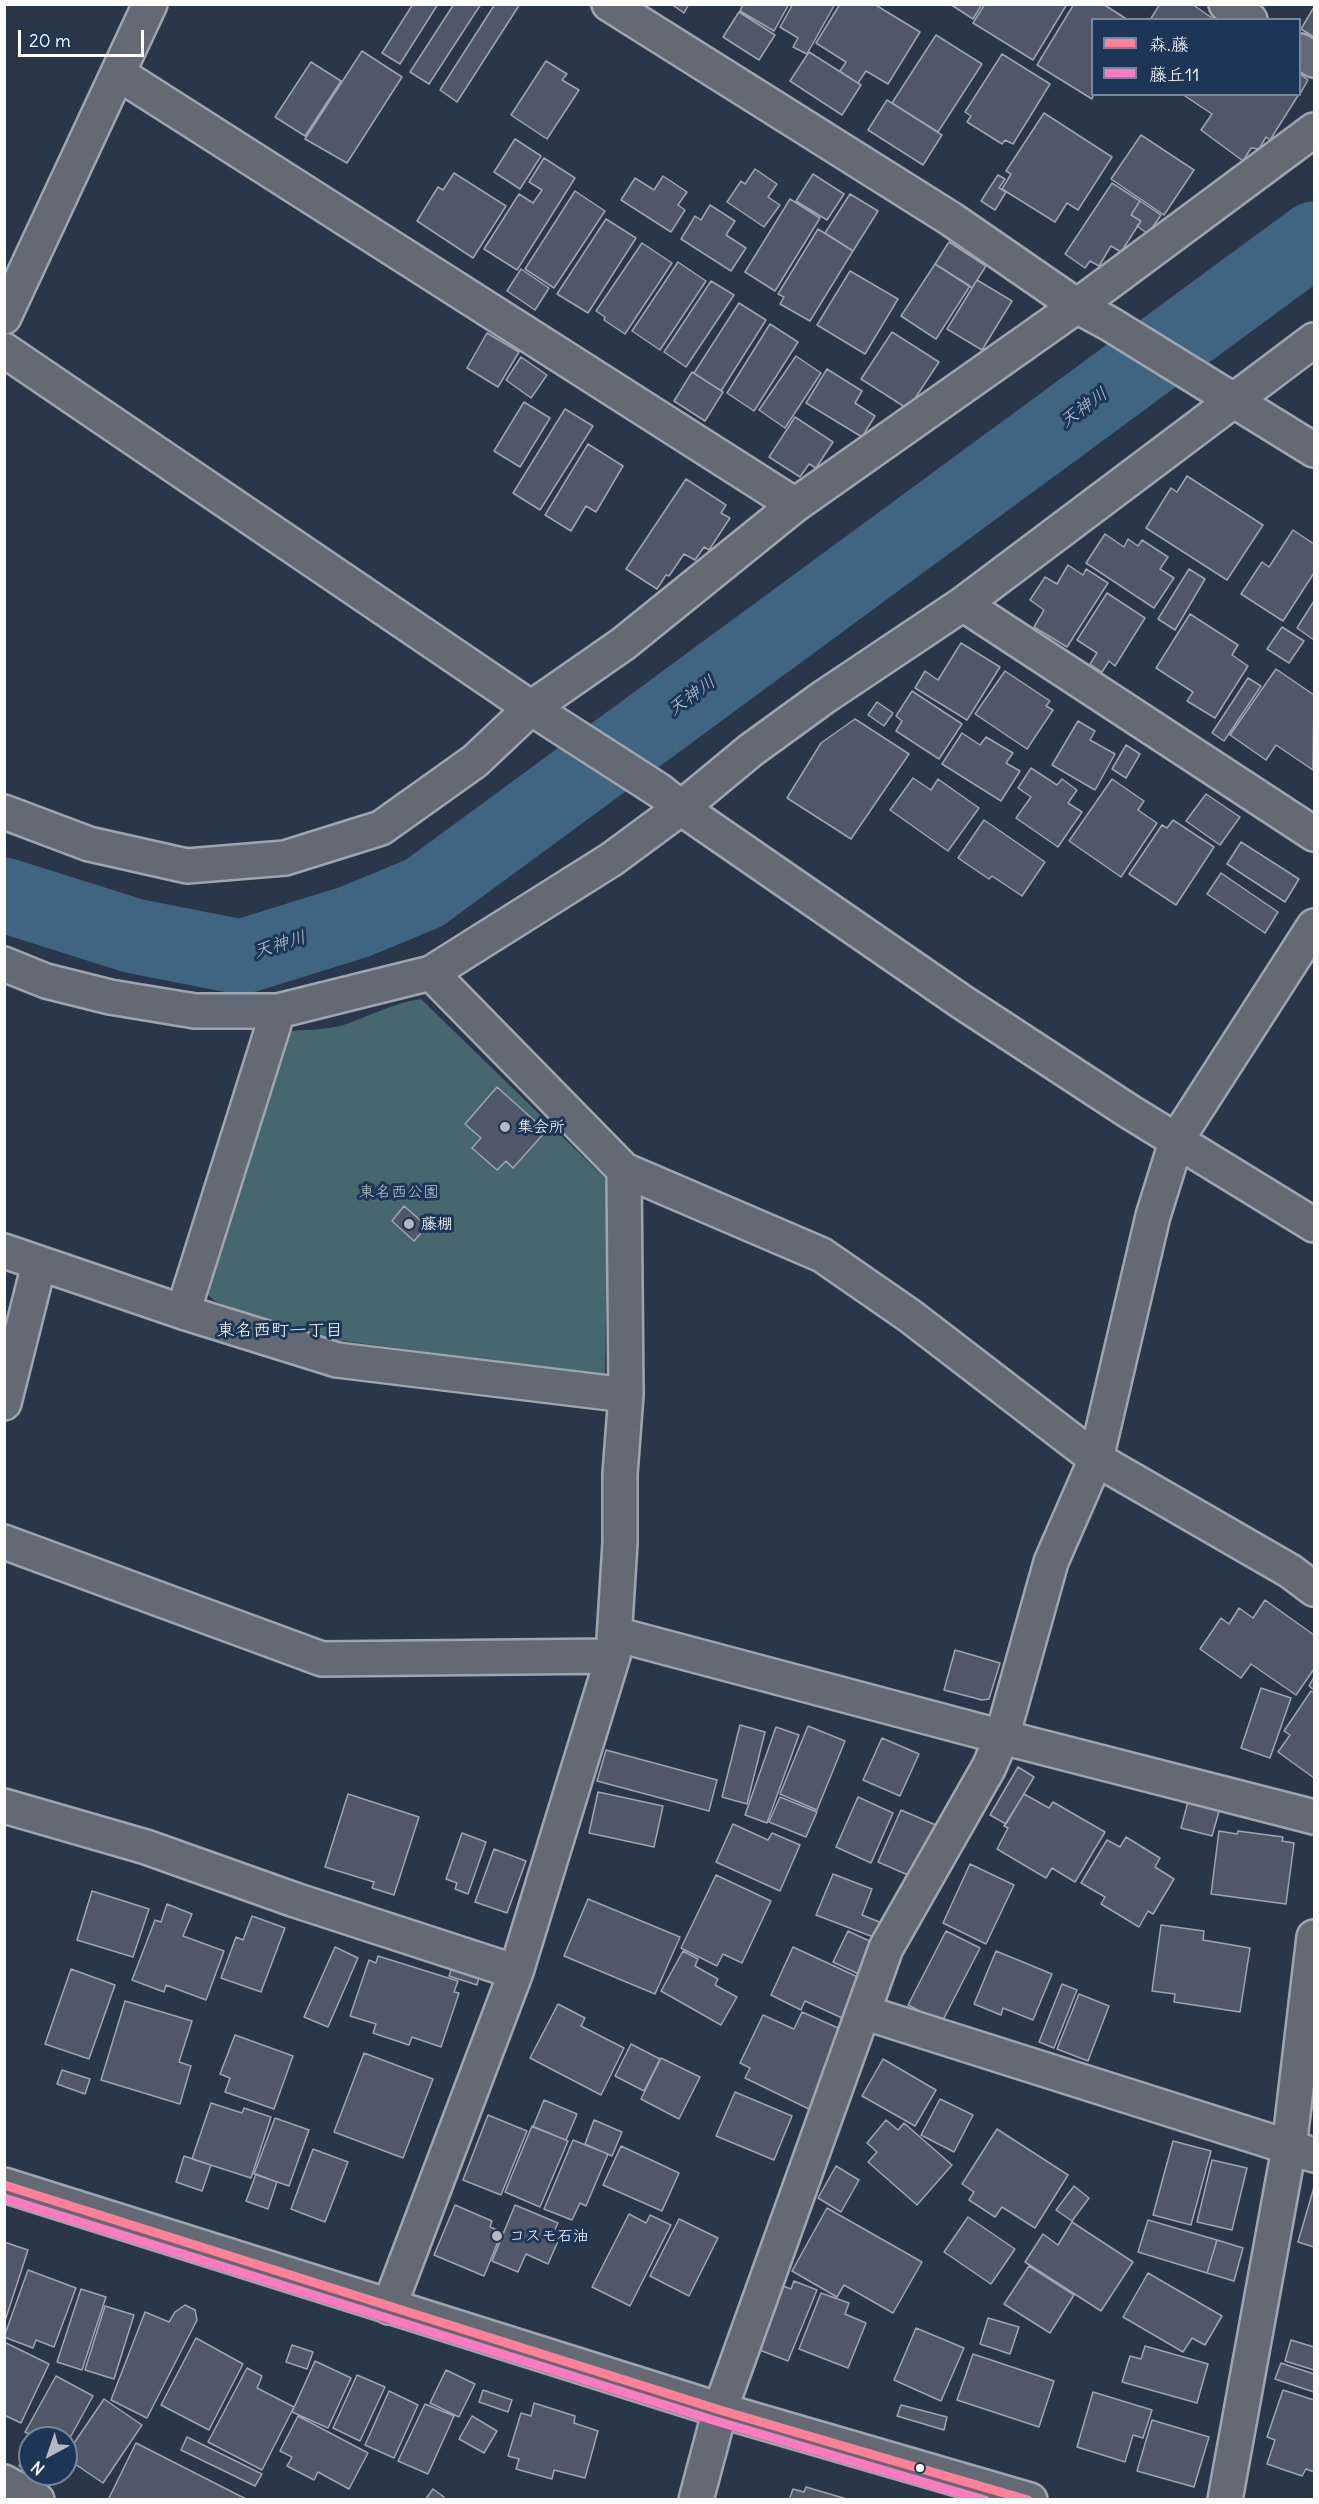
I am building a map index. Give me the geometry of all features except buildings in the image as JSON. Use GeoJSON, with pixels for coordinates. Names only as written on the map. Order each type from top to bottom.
{"type":"FeatureCollection","features":[{"type":"Feature","properties":{"kind":"street"},"geometry":{"type":"LineString","coordinates":[[4,317],[150,4]]}},
{"type":"Feature","properties":{"kind":"street"},"geometry":{"type":"LineString","coordinates":[[609,4],[951,219],[1077,306],[1314,450]]}},
{"type":"Feature","properties":{"kind":"street"},"geometry":{"type":"LineString","coordinates":[[1226,4],[1247,18]]}},
{"type":"Feature","properties":{"kind":"street"},"geometry":{"type":"LineString","coordinates":[[1301,52],[1314,60]]}},
{"type":"Feature","properties":{"kind":"street"},"geometry":{"type":"LineString","coordinates":[[119,74],[795,505]]}},
{"type":"Feature","properties":{"kind":"street"},"geometry":{"type":"LineString","coordinates":[[4,812],[90,844],[187,866],[285,858],[381,828],[475,761],[531,708],[623,644],[795,505],[1077,306],[1314,130]]}},
{"type":"Feature","properties":{"kind":"street"},"geometry":{"type":"LineString","coordinates":[[4,964],[46,981],[110,997],[195,1011],[278,1011],[431,973],[612,859],[670,800],[751,750],[963,604],[1225,396],[1314,340]]}},
{"type":"Feature","properties":{"kind":"street"},"geometry":{"type":"LineString","coordinates":[[4,350],[670,800],[962,1002],[1130,1112],[1314,1225]]}},
{"type":"Feature","properties":{"kind":"street"},"geometry":{"type":"LineString","coordinates":[[963,604],[1314,834]]}},
{"type":"Feature","properties":{"kind":"street"},"geometry":{"type":"LineString","coordinates":[[696,2499],[720,2410],[886,1948],[989,1767],[1002,1737],[1051,1562],[1096,1459],[1153,1216],[1177,1139],[1314,926]]}},
{"type":"Feature","properties":{"kind":"street"},"geometry":{"type":"LineString","coordinates":[[431,973],[624,1170],[822,1255],[910,1316],[1096,1459],[1290,1571],[1314,1589]]}},
{"type":"Feature","properties":{"kind":"street"},"geometry":{"type":"LineString","coordinates":[[183,1312],[278,1011]]}},
{"type":"Feature","properties":{"kind":"street"},"geometry":{"type":"LineString","coordinates":[[389,2307],[516,1972],[614,1645],[620,1543],[620,1474],[626,1395],[624,1170]]}},
{"type":"Feature","properties":{"kind":"street"},"geometry":{"type":"LineString","coordinates":[[4,1251],[183,1312],[337,1360],[626,1395]]}},
{"type":"Feature","properties":{"kind":"street"},"geometry":{"type":"LineString","coordinates":[[4,1403],[39,1264]]}},
{"type":"Feature","properties":{"kind":"street"},"geometry":{"type":"LineString","coordinates":[[4,1542],[322,1659],[614,1645],[1002,1737],[1314,1817]]}},
{"type":"Feature","properties":{"kind":"street"},"geometry":{"type":"LineString","coordinates":[[4,1806],[146,1847],[295,1900],[516,1972]]}},
{"type":"Feature","properties":{"kind":"street"},"geometry":{"type":"LineString","coordinates":[[1225,2499],[1302,2151],[1314,1937]]}},
{"type":"Feature","properties":{"kind":"street"},"geometry":{"type":"LineString","coordinates":[[864,2012],[1302,2151]]}},
{"type":"Feature","properties":{"kind":"street"},"geometry":{"type":"LineString","coordinates":[[4,2185],[720,2410],[1030,2499]]}},
{"type":"Feature","properties":{"kind":"street"},"geometry":{"type":"LineString","coordinates":[[4,2482],[37,2499]]}},
{"type":"Feature","properties":{"kind":"green space","name":"東名西公園"},"geometry":{"type":"Polygon","coordinates":[[[421,999],[608,1181],[605,1375],[304,1336],[215,1301],[207,1294],[207,1282],[287,1031],[340,1026],[391,1007],[421,999]]]}},
{"type":"Feature","properties":{"kind":"waterway","name":"天神川"},"geometry":{"type":"LineString","coordinates":[[4,895],[134,936],[241,957],[354,922],[424,893],[1314,239]]}},
{"type":"Feature","properties":{"kind":"transit line","name":"森.藤"},"geometry":{"type":"LineString","coordinates":[[4,2185],[720,2410],[1028,2500]]}},
{"type":"Feature","properties":{"kind":"transit line","name":"藤丘11"},"geometry":{"type":"LineString","coordinates":[[4,2198],[716,2421],[985,2500]]}},
{"type":"Feature","properties":{"kind":"place","name":"集会所"},"geometry":{"type":"Point","coordinates":[505,1127]}},
{"type":"Feature","properties":{"kind":"place","name":"藤棚"},"geometry":{"type":"Point","coordinates":[409,1224]}},
{"type":"Feature","properties":{"kind":"place","name":"コスモ石油"},"geometry":{"type":"Point","coordinates":[497,2236]}},
{"type":"Feature","properties":{"kind":"district","name":"東名西町一丁目"},"geometry":{"type":"Point","coordinates":[280,1331]}}]}
